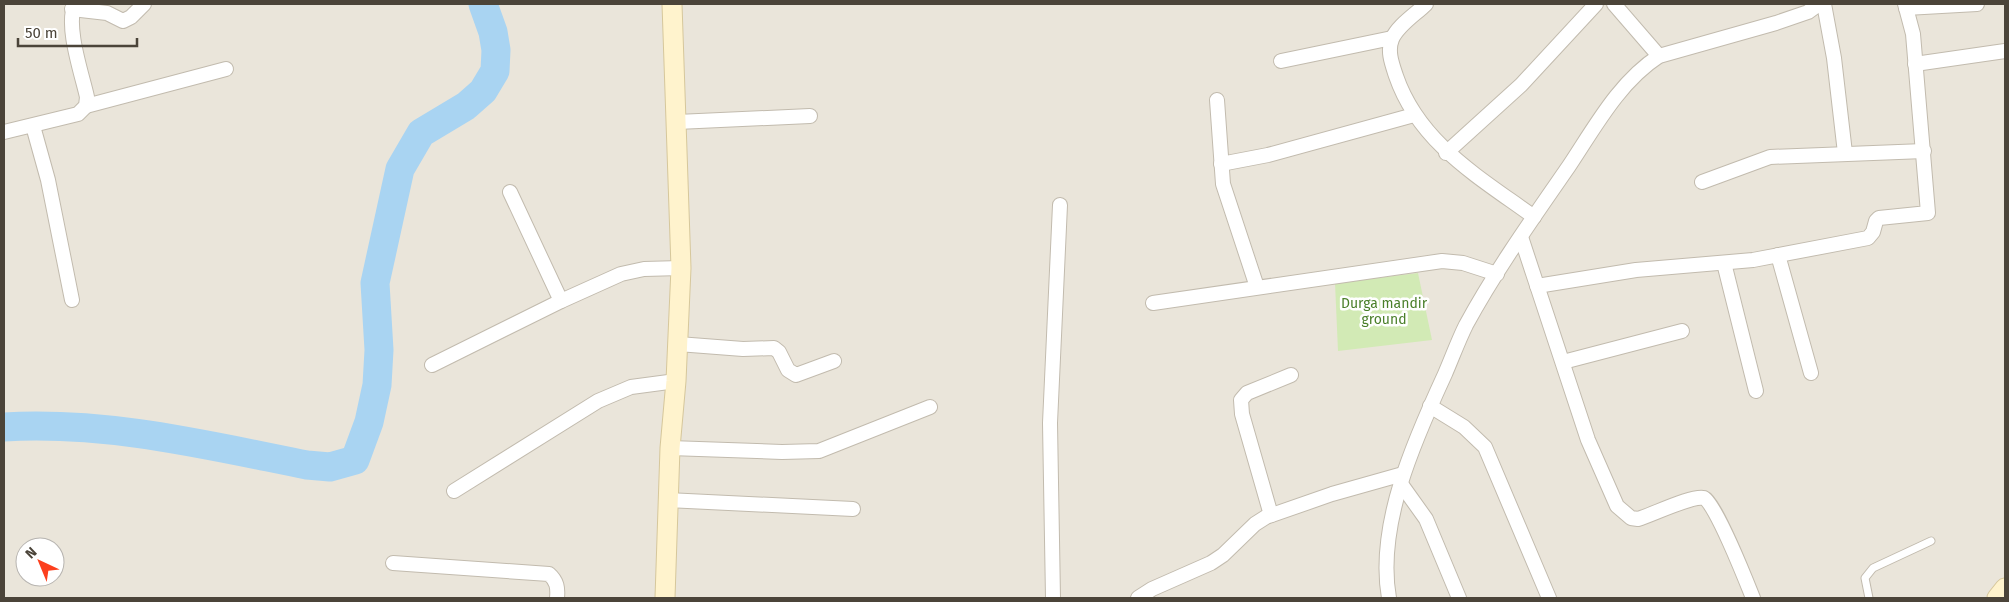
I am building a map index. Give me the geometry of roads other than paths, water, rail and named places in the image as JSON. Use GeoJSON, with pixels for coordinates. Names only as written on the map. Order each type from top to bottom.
{"type":"FeatureCollection","features":[{"type":"Feature","properties":{"kind":"street"},"geometry":{"type":"LineString","coordinates":[[86,106],[87,97],[73,38],[73,6],[107,13],[123,21],[131,17],[144,4]]}},
{"type":"Feature","properties":{"kind":"street"},"geometry":{"type":"LineString","coordinates":[[665,598],[667,500],[682,268],[672,4]]}},
{"type":"Feature","properties":{"kind":"street"},"geometry":{"type":"LineString","coordinates":[[1426,4],[1392,38],[1389,49],[1406,102],[1446,153],[1534,217]]}},
{"type":"Feature","properties":{"kind":"street"},"geometry":{"type":"LineString","coordinates":[[1446,153],[1521,85],[1596,4]]}},
{"type":"Feature","properties":{"kind":"street"},"geometry":{"type":"LineString","coordinates":[[1614,4],[1659,56]]}},
{"type":"Feature","properties":{"kind":"street"},"geometry":{"type":"LineString","coordinates":[[1824,4],[1834,58],[1846,153]]}},
{"type":"Feature","properties":{"kind":"street"},"geometry":{"type":"LineString","coordinates":[[1537,286],[1636,270],[1724,263],[1778,255],[1868,238],[1873,232],[1876,221],[1884,216],[1928,213],[1913,34],[1905,6],[1977,4]]}},
{"type":"Feature","properties":{"kind":"street"},"geometry":{"type":"LineString","coordinates":[[1389,598],[1387,558],[1402,479],[1430,406],[1466,326],[1534,217],[1619,92],[1643,66],[1659,56],[1809,7]]}},
{"type":"Feature","properties":{"kind":"street"},"geometry":{"type":"LineString","coordinates":[[1282,61],[1392,38]]}},
{"type":"Feature","properties":{"kind":"street"},"geometry":{"type":"LineString","coordinates":[[1915,64],[2005,51]]}},
{"type":"Feature","properties":{"kind":"street"},"geometry":{"type":"LineString","coordinates":[[4,132],[78,114],[86,106],[226,69]]}},
{"type":"Feature","properties":{"kind":"street"},"geometry":{"type":"LineString","coordinates":[[1217,100],[1223,184],[1257,287]]}},
{"type":"Feature","properties":{"kind":"street"},"geometry":{"type":"LineString","coordinates":[[1221,164],[1268,155],[1414,114]]}},
{"type":"Feature","properties":{"kind":"street"},"geometry":{"type":"LineString","coordinates":[[677,122],[810,116]]}},
{"type":"Feature","properties":{"kind":"street"},"geometry":{"type":"LineString","coordinates":[[33,126],[48,180],[72,300]]}},
{"type":"Feature","properties":{"kind":"street"},"geometry":{"type":"LineString","coordinates":[[1702,182],[1770,157],[1924,151]]}},
{"type":"Feature","properties":{"kind":"street"},"geometry":{"type":"LineString","coordinates":[[510,192],[561,301]]}},
{"type":"Feature","properties":{"kind":"street"},"geometry":{"type":"LineString","coordinates":[[1053,598],[1050,423],[1060,206]]}},
{"type":"Feature","properties":{"kind":"street"},"geometry":{"type":"LineString","coordinates":[[1521,237],[1588,440],[1617,506],[1631,518],[1638,519],[1692,499],[1703,498],[1709,501],[1722,526],[1753,598]]}},
{"type":"Feature","properties":{"kind":"street"},"geometry":{"type":"LineString","coordinates":[[1778,255],[1811,373]]}},
{"type":"Feature","properties":{"kind":"street"},"geometry":{"type":"LineString","coordinates":[[1153,303],[1442,261],[1463,263],[1497,274]]}},
{"type":"Feature","properties":{"kind":"street"},"geometry":{"type":"LineString","coordinates":[[1724,263],[1756,390]]}},
{"type":"Feature","properties":{"kind":"street"},"geometry":{"type":"LineString","coordinates":[[432,365],[561,301],[632,271],[682,268]]}},
{"type":"Feature","properties":{"kind":"street"},"geometry":{"type":"LineString","coordinates":[[1563,362],[1682,331]]}},
{"type":"Feature","properties":{"kind":"street"},"geometry":{"type":"LineString","coordinates":[[678,344],[742,349],[774,348],[779,352],[788,370],[796,375],[834,361]]}},
{"type":"Feature","properties":{"kind":"street"},"geometry":{"type":"LineString","coordinates":[[1271,515],[1242,414],[1242,400],[1246,393],[1291,375]]}},
{"type":"Feature","properties":{"kind":"street"},"geometry":{"type":"LineString","coordinates":[[454,491],[598,401],[632,387],[676,381]]}},
{"type":"Feature","properties":{"kind":"street"},"geometry":{"type":"LineString","coordinates":[[1430,406],[1464,427],[1485,447],[1549,598]]}},
{"type":"Feature","properties":{"kind":"street"},"geometry":{"type":"LineString","coordinates":[[670,448],[782,452],[819,451],[930,407]]}},
{"type":"Feature","properties":{"kind":"street"},"geometry":{"type":"LineString","coordinates":[[1138,598],[1152,589],[1211,563],[1223,555],[1255,524],[1271,515],[1332,494],[1402,479]]}},
{"type":"Feature","properties":{"kind":"street"},"geometry":{"type":"LineString","coordinates":[[1402,479],[1426,519],[1459,598]]}},
{"type":"Feature","properties":{"kind":"street"},"geometry":{"type":"LineString","coordinates":[[667,500],[853,509]]}},
{"type":"Feature","properties":{"kind":"street"},"geometry":{"type":"LineString","coordinates":[[393,562],[548,574],[555,579],[558,590],[557,598]]}},
{"type":"Feature","properties":{"kind":"street"},"geometry":{"type":"LineString","coordinates":[[1998,598],[2005,588]]}},
{"type":"Feature","properties":{"kind":"lane"},"geometry":{"type":"LineString","coordinates":[[1869,598],[1865,578],[1872,568],[1931,541]]}},
{"type":"Feature","properties":{"kind":"waterway"},"geometry":{"type":"LineString","coordinates":[[4,427],[43,426],[119,431],[157,436],[307,465],[330,467],[355,460],[369,422],[377,385],[379,350],[375,283],[400,169],[421,133],[466,106],[483,91],[495,71],[496,50],[493,32],[483,4]]}},
{"type":"Feature","properties":{"kind":"park label","name":"Durga mandir ground"},"geometry":{"type":"Point","coordinates":[1384,312]}}]}
